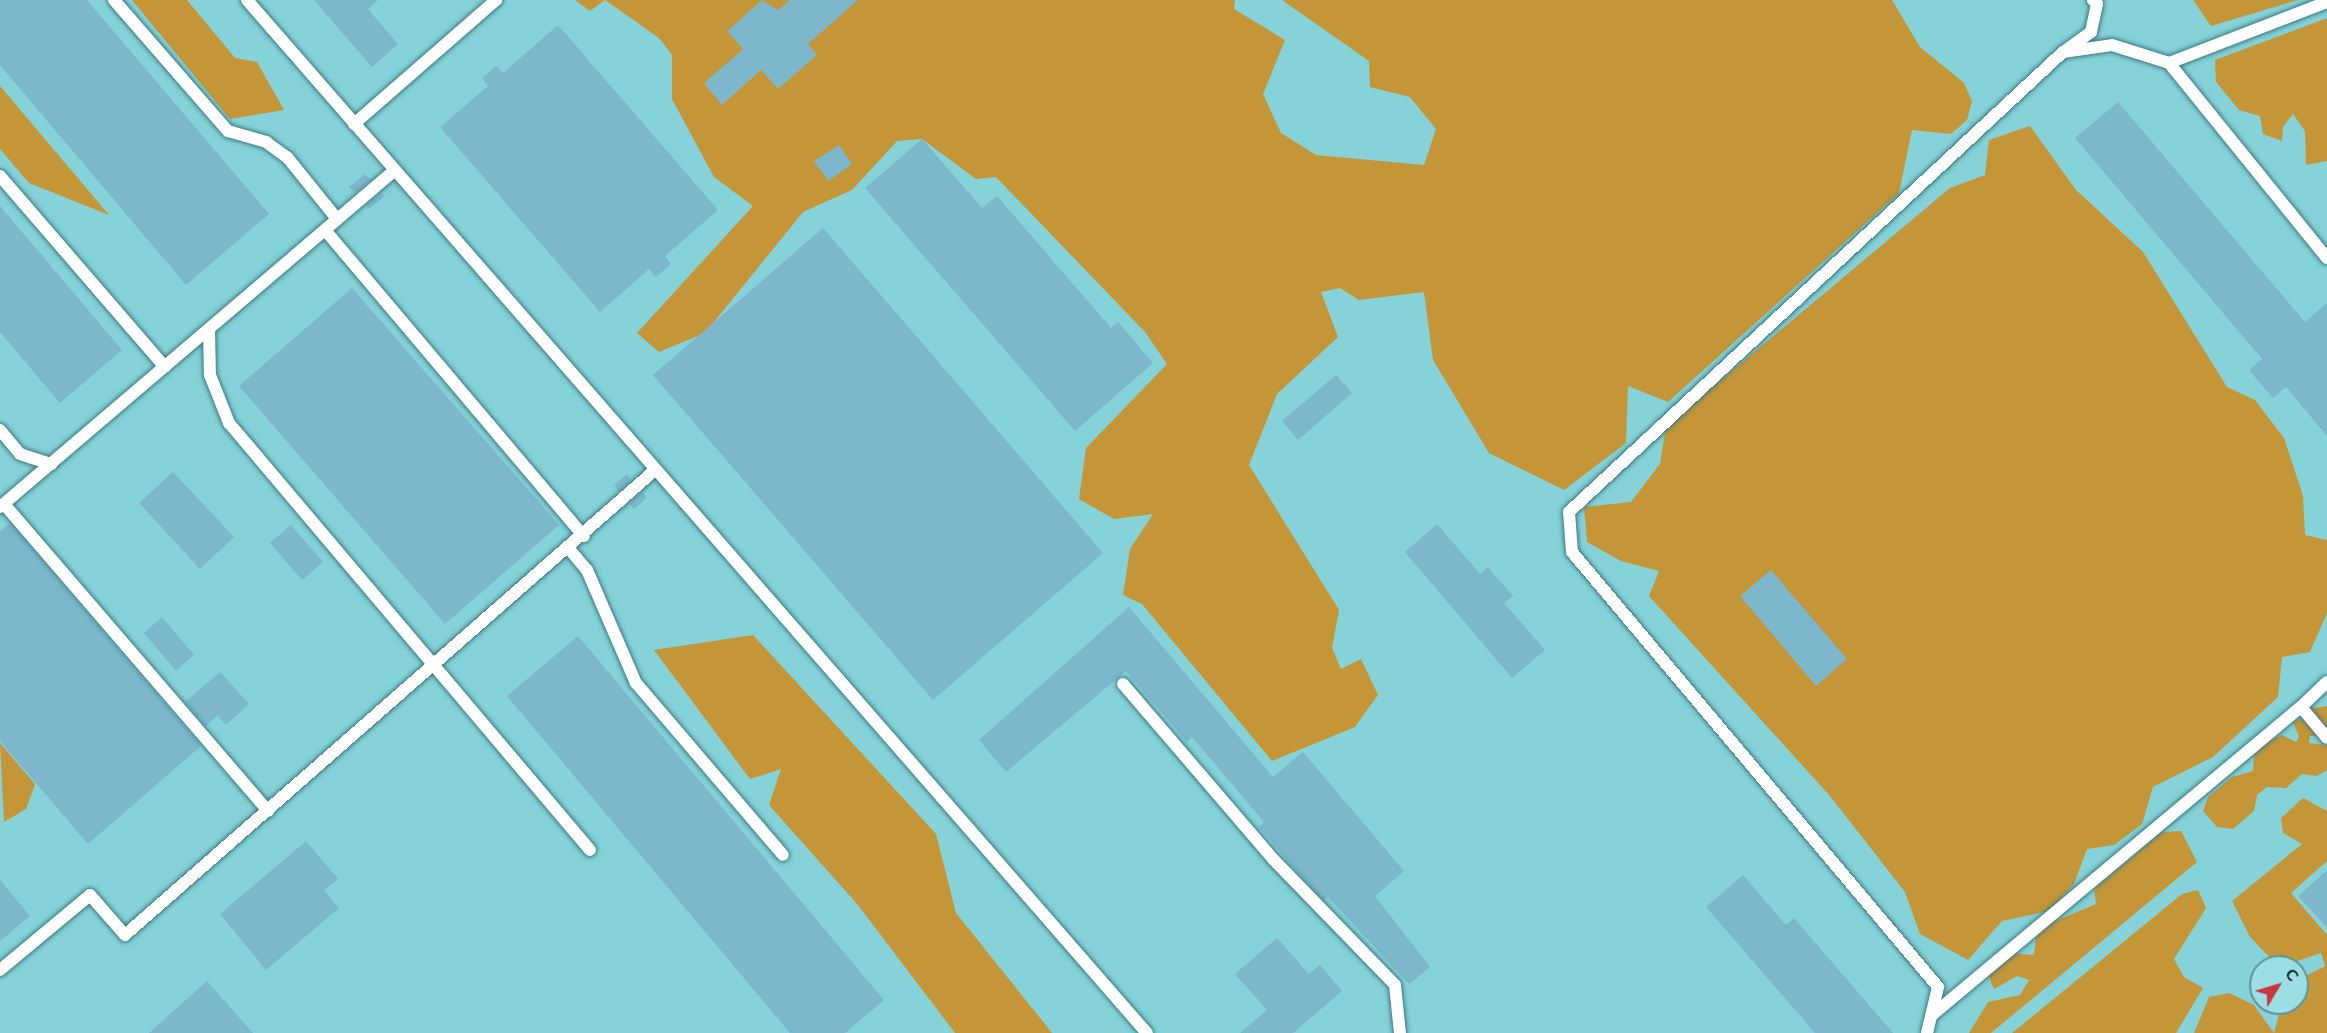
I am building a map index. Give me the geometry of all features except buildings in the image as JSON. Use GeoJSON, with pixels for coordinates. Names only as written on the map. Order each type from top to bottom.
{"type":"FeatureCollection","features":[{"type":"Feature","properties":{"kind":"lane"},"geometry":{"type":"LineString","coordinates":[[114,0],[228,131],[266,142],[287,157],[337,219]]}},
{"type":"Feature","properties":{"kind":"lane"},"geometry":{"type":"LineString","coordinates":[[247,0],[1147,1033]]}},
{"type":"Feature","properties":{"kind":"lane"},"geometry":{"type":"LineString","coordinates":[[354,124],[496,0]]}},
{"type":"Feature","properties":{"kind":"lane"},"geometry":{"type":"LineString","coordinates":[[1927,1033],[1938,987],[1572,552],[1569,512],[2063,52],[2091,32],[2094,0]]}},
{"type":"Feature","properties":{"kind":"lane"},"geometry":{"type":"LineString","coordinates":[[2169,63],[2327,2]]}},
{"type":"Feature","properties":{"kind":"lane"},"geometry":{"type":"LineString","coordinates":[[2063,52],[2112,45],[2169,63],[2327,258]]}},
{"type":"Feature","properties":{"kind":"lane"},"geometry":{"type":"LineString","coordinates":[[268,810],[2,506],[395,170]]}},
{"type":"Feature","properties":{"kind":"lane"},"geometry":{"type":"LineString","coordinates":[[0,176],[165,367]]}},
{"type":"Feature","properties":{"kind":"lane"},"geometry":{"type":"LineString","coordinates":[[325,230],[584,536]]}},
{"type":"Feature","properties":{"kind":"lane"},"geometry":{"type":"LineString","coordinates":[[209,329],[210,375],[229,423],[590,850]]}},
{"type":"Feature","properties":{"kind":"lane"},"geometry":{"type":"LineString","coordinates":[[0,430],[20,454],[51,464]]}},
{"type":"Feature","properties":{"kind":"lane"},"geometry":{"type":"LineString","coordinates":[[0,970],[90,895],[124,935],[570,550],[655,470]]}},
{"type":"Feature","properties":{"kind":"lane"},"geometry":{"type":"LineString","coordinates":[[570,550],[587,570],[636,683],[783,855]]}},
{"type":"Feature","properties":{"kind":"lane"},"geometry":{"type":"LineString","coordinates":[[1931,1017],[2301,707],[2327,682]]}},
{"type":"Feature","properties":{"kind":"lane"},"geometry":{"type":"LineString","coordinates":[[1123,684],[1273,859],[1395,985],[1400,1033]]}},
{"type":"Feature","properties":{"kind":"lane"},"geometry":{"type":"LineString","coordinates":[[2301,707],[2327,738]]}},
{"type":"Feature","properties":{"kind":"shaded area"},"geometry":{"type":"Polygon","coordinates":[[[0,0],[2327,0],[2327,1033],[0,1033],[0,0]]]}},
{"type":"Feature","properties":{"kind":"shaded area"},"geometry":{"type":"Polygon","coordinates":[[[132,0],[187,0],[235,58],[257,62],[284,110],[230,119],[132,0]]]}},
{"type":"Feature","properties":{"kind":"shaded area"},"geometry":{"type":"Polygon","coordinates":[[[575,0],[605,0],[590,11],[575,0]]]}},
{"type":"Feature","properties":{"kind":"shaded area"},"geometry":{"type":"Polygon","coordinates":[[[605,0],[1235,0],[1234,9],[1285,40],[1263,94],[1281,133],[1316,155],[1424,165],[1436,129],[1410,97],[1370,87],[1369,61],[1282,0],[1892,0],[1920,47],[1964,83],[1972,101],[1967,120],[1951,134],[1912,130],[1899,193],[1668,402],[1628,386],[1626,443],[1564,490],[1489,453],[1433,360],[1424,292],[1359,300],[1340,288],[1321,292],[1338,337],[1277,394],[1249,465],[1339,610],[1332,648],[1341,669],[1361,659],[1378,695],[1355,727],[1272,761],[1142,604],[1123,595],[1130,549],[1153,514],[1114,519],[1079,499],[1086,448],[1167,364],[1145,332],[996,177],[976,179],[922,139],[897,141],[852,190],[803,212],[705,333],[659,352],[637,333],[753,206],[714,177],[672,99],[672,55],[659,38],[605,0]]]}},
{"type":"Feature","properties":{"kind":"shaded area"},"geometry":{"type":"Polygon","coordinates":[[[2193,0],[2298,0],[2211,26],[2193,0]]]}},
{"type":"Feature","properties":{"kind":"shaded area"},"geometry":{"type":"Polygon","coordinates":[[[2327,18],[2327,161],[2306,165],[2305,131],[2293,114],[2283,127],[2282,141],[2263,134],[2260,116],[2239,110],[2216,82],[2215,60],[2327,18]]]}},
{"type":"Feature","properties":{"kind":"shaded area"},"geometry":{"type":"Polygon","coordinates":[[[0,86],[109,215],[29,183],[0,149],[0,86]]]}},
{"type":"Feature","properties":{"kind":"shaded area"},"geometry":{"type":"Polygon","coordinates":[[[2030,126],[2076,190],[2143,252],[2227,387],[2255,400],[2284,438],[2303,496],[2305,535],[2327,540],[2327,613],[2310,652],[2282,657],[2278,697],[2213,757],[2153,787],[2142,824],[2114,845],[2087,849],[2074,884],[2049,911],[2002,921],[1968,960],[1920,934],[1905,892],[1830,796],[1649,596],[1659,571],[1621,561],[1587,542],[1584,507],[1631,502],[1660,464],[1666,426],[1950,188],[1985,175],[1989,140],[2030,126]]]}},
{"type":"Feature","properties":{"kind":"shaded area"},"geometry":{"type":"Polygon","coordinates":[[[753,635],[936,834],[956,913],[1052,1033],[955,1033],[858,905],[769,805],[781,769],[750,779],[654,650],[753,635]]]}},
{"type":"Feature","properties":{"kind":"shaded area"},"geometry":{"type":"Polygon","coordinates":[[[2327,706],[2327,730],[2309,709],[2327,706]]]}},
{"type":"Feature","properties":{"kind":"shaded area"},"geometry":{"type":"Polygon","coordinates":[[[2304,718],[2319,736],[2310,736],[2309,743],[2327,745],[2327,770],[2317,776],[2302,774],[2286,788],[2267,787],[2257,795],[2254,811],[2233,829],[2217,827],[2203,811],[2208,797],[2232,777],[2253,771],[2254,756],[2265,743],[2282,735],[2296,742],[2299,737],[2293,722],[2304,718]]]}},
{"type":"Feature","properties":{"kind":"shaded area"},"geometry":{"type":"Polygon","coordinates":[[[0,743],[35,784],[26,809],[4,822],[0,743]]]}},
{"type":"Feature","properties":{"kind":"shaded area"},"geometry":{"type":"Polygon","coordinates":[[[2303,798],[2327,811],[2327,861],[2291,893],[2327,935],[2327,1033],[2274,1033],[2279,1015],[2309,1015],[2309,974],[2325,966],[2321,953],[2309,957],[2309,955],[2267,955],[2250,937],[2232,901],[2302,844],[2283,833],[2281,818],[2303,798]]]}},
{"type":"Feature","properties":{"kind":"shaded area"},"geometry":{"type":"Polygon","coordinates":[[[2181,831],[2197,862],[1991,1033],[1969,1033],[1988,1002],[2020,995],[2029,980],[2017,976],[1994,989],[1988,975],[2011,953],[2034,955],[2036,938],[2048,924],[2096,904],[2094,889],[2162,832],[2181,831]]]}},
{"type":"Feature","properties":{"kind":"shaded area"},"geometry":{"type":"Polygon","coordinates":[[[2198,890],[2206,908],[2174,959],[2184,977],[2203,988],[2176,1033],[2012,1033],[2182,894],[2198,890]]]}},
{"type":"Feature","properties":{"kind":"shaded area"},"geometry":{"type":"Polygon","coordinates":[[[2229,993],[2249,1003],[2249,1015],[2261,1015],[2274,1033],[2194,1033],[2209,997],[2229,993]]]}}]}
